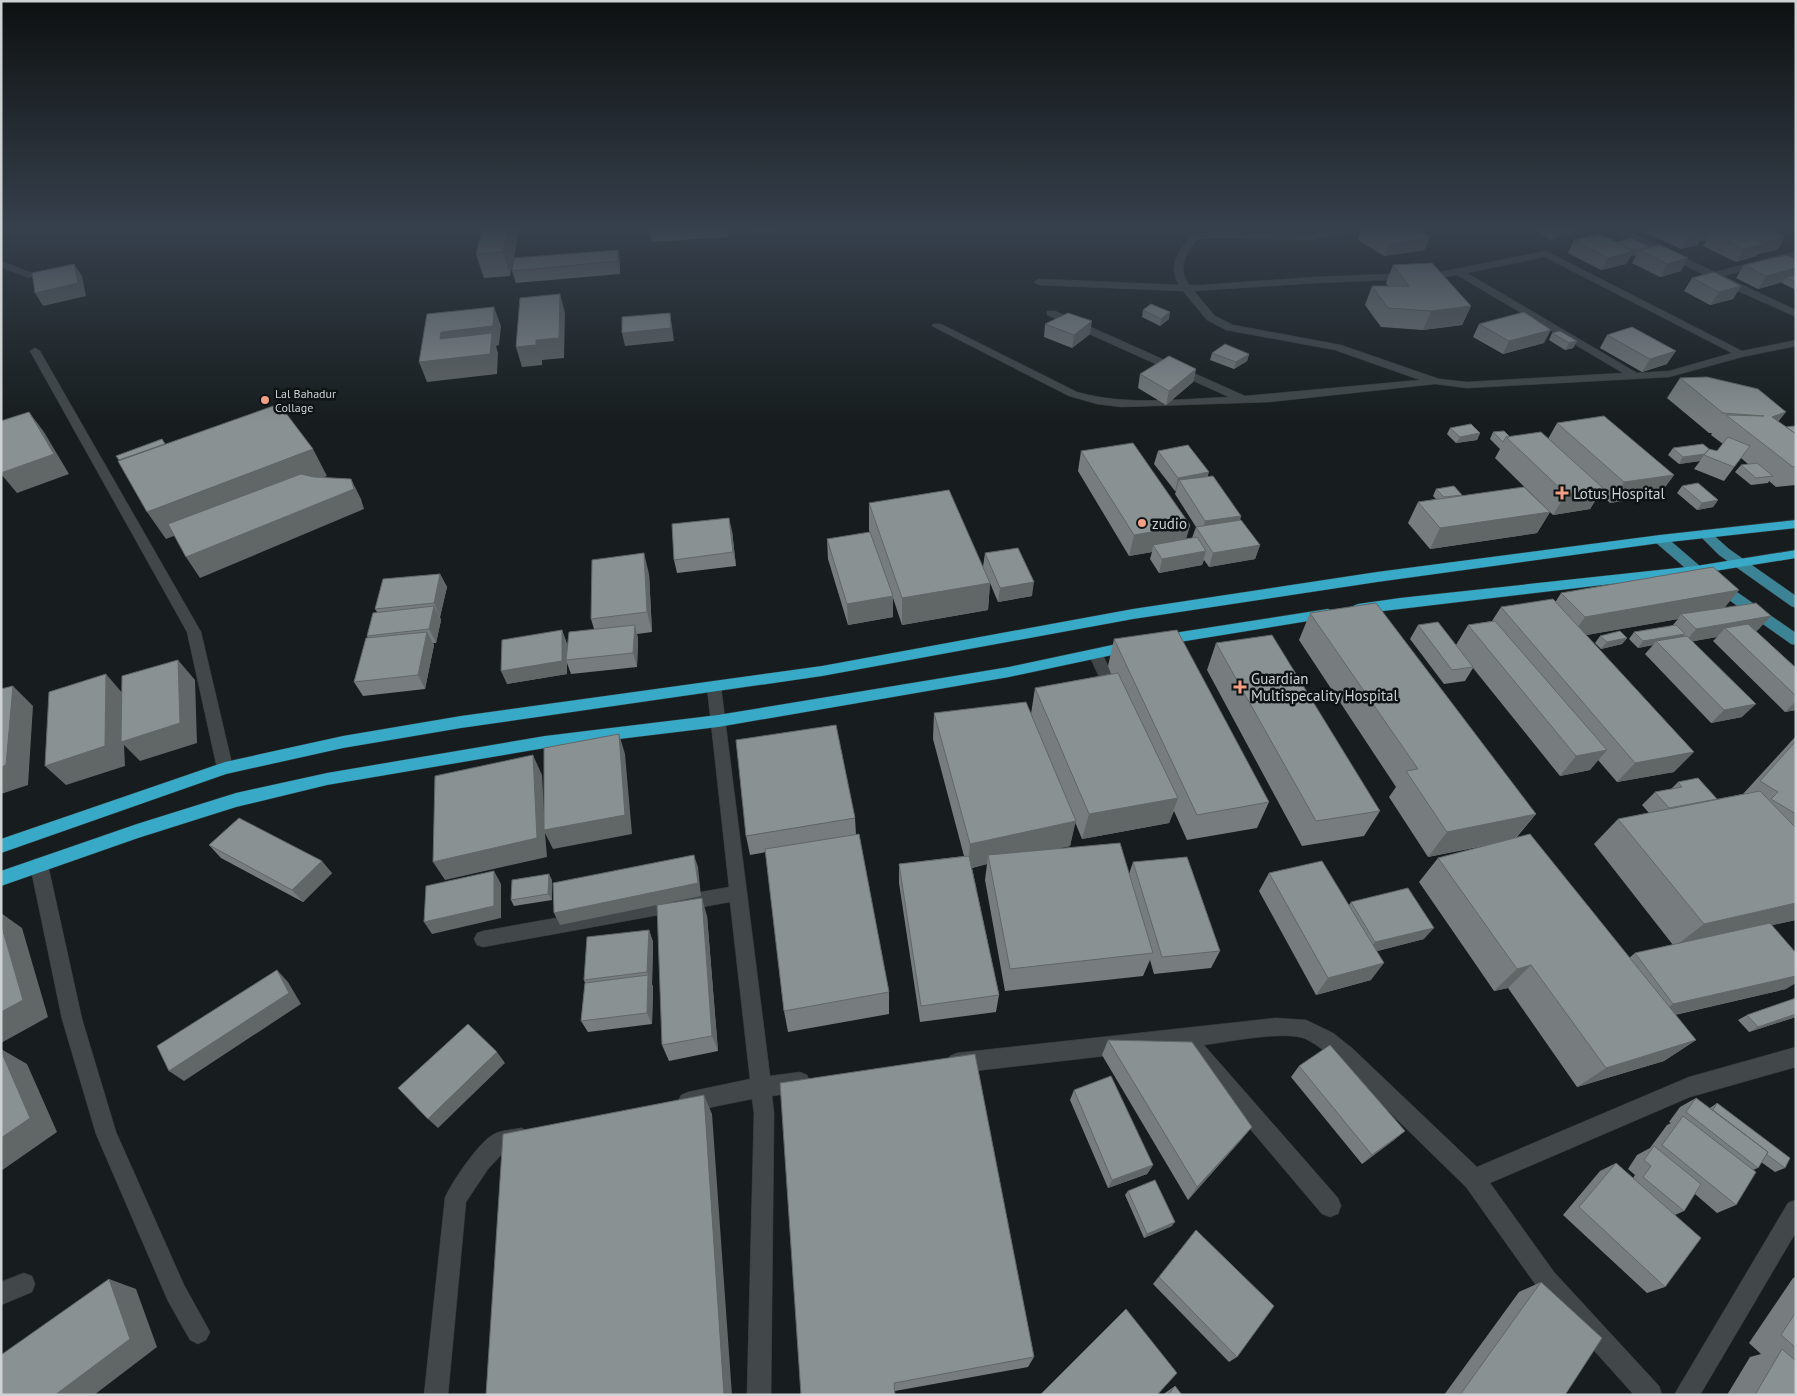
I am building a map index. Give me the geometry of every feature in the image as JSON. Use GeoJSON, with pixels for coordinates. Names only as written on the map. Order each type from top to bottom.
{"type":"FeatureCollection","features":[{"type":"Feature","properties":{"kind":"highway"},"geometry":{"type":"LineString","coordinates":[[1,846],[225,768],[343,742],[406,731],[822,671],[1133,614],[1430,569],[1660,539],[1796,524]]}},
{"type":"Feature","properties":{"kind":"highway"},"geometry":{"type":"LineString","coordinates":[[1,879],[137,831],[236,800],[327,778],[545,742],[718,721],[1009,672],[1096,655],[1145,643],[1400,603],[1696,570],[1796,554]]}},
{"type":"Feature","properties":{"kind":"main road"},"geometry":{"type":"LineString","coordinates":[[1704,534],[1741,564],[1796,603]]}},
{"type":"Feature","properties":{"kind":"main road"},"geometry":{"type":"LineString","coordinates":[[1660,539],[1696,570],[1796,640]]}},
{"type":"Feature","properties":{"kind":"street"},"geometry":{"type":"LineString","coordinates":[[1189,291],[1210,318],[1230,328],[1337,347],[1438,382]]}},
{"type":"Feature","properties":{"kind":"street"},"geometry":{"type":"LineString","coordinates":[[1491,291],[1635,376]]}},
{"type":"Feature","properties":{"kind":"street"},"geometry":{"type":"LineString","coordinates":[[1618,291],[1741,354]]}},
{"type":"Feature","properties":{"kind":"street"},"geometry":{"type":"LineString","coordinates":[[1745,291],[1796,314]]}},
{"type":"Feature","properties":{"kind":"street"},"geometry":{"type":"LineString","coordinates":[[1051,313],[1244,399]]}},
{"type":"Feature","properties":{"kind":"street"},"geometry":{"type":"LineString","coordinates":[[937,326],[1074,394],[1097,401],[1121,404],[1268,399],[1438,382],[1467,385],[1669,374],[1741,354],[1796,343]]}},
{"type":"Feature","properties":{"kind":"street"},"geometry":{"type":"LineString","coordinates":[[35,351],[194,632],[225,768]]}},
{"type":"Feature","properties":{"kind":"street"},"geometry":{"type":"LineString","coordinates":[[1096,655],[1119,705]]}},
{"type":"Feature","properties":{"kind":"street"},"geometry":{"type":"LineString","coordinates":[[714,687],[764,1113],[759,1395]]}},
{"type":"Feature","properties":{"kind":"street"},"geometry":{"type":"LineString","coordinates":[[39,865],[72,1019],[106,1134],[176,1293],[198,1332]]}},
{"type":"Feature","properties":{"kind":"street"},"geometry":{"type":"LineString","coordinates":[[483,939],[738,893]]}},
{"type":"Feature","properties":{"kind":"street"},"geometry":{"type":"LineString","coordinates":[[938,1066],[1184,1036],[1276,1027],[1306,1029],[1326,1040],[1346,1055],[1474,1179],[1546,1280],[1650,1395]]}},
{"type":"Feature","properties":{"kind":"street"},"geometry":{"type":"LineString","coordinates":[[1184,1036],[1330,1206]]}},
{"type":"Feature","properties":{"kind":"street"},"geometry":{"type":"LineString","coordinates":[[1474,1179],[1689,1086],[1796,1057]]}},
{"type":"Feature","properties":{"kind":"street"},"geometry":{"type":"LineString","coordinates":[[673,1105],[760,1087],[820,1080]]}},
{"type":"Feature","properties":{"kind":"street"},"geometry":{"type":"LineString","coordinates":[[436,1395],[456,1198],[480,1162],[498,1143],[536,1134]]}},
{"type":"Feature","properties":{"kind":"street"},"geometry":{"type":"LineString","coordinates":[[1686,1395],[1796,1211]]}},
{"type":"Feature","properties":{"kind":"street"},"geometry":{"type":"LineString","coordinates":[[1,1294],[24,1284]]}},
{"type":"Feature","properties":{"kind":"building"},"geometry":{"type":"Polygon","coordinates":[[[1376,291],[1458,291],[1471,306],[1431,311],[1388,308],[1376,291]]]}},
{"type":"Feature","properties":{"kind":"building"},"geometry":{"type":"Polygon","coordinates":[[[560,294],[559,338],[536,340],[536,345],[516,347],[520,298],[560,294]]]}},
{"type":"Feature","properties":{"kind":"building"},"geometry":{"type":"Polygon","coordinates":[[[1151,304],[1170,312],[1161,319],[1143,310],[1151,304]]]}},
{"type":"Feature","properties":{"kind":"building"},"geometry":{"type":"Polygon","coordinates":[[[494,307],[493,326],[441,332],[440,339],[492,333],[490,354],[419,362],[427,314],[494,307]]]}},
{"type":"Feature","properties":{"kind":"building"},"geometry":{"type":"Polygon","coordinates":[[[1524,312],[1551,330],[1509,341],[1479,324],[1524,312]]]}},
{"type":"Feature","properties":{"kind":"building"},"geometry":{"type":"Polygon","coordinates":[[[670,313],[671,328],[622,333],[622,317],[670,313]]]}},
{"type":"Feature","properties":{"kind":"building"},"geometry":{"type":"Polygon","coordinates":[[[1068,313],[1092,321],[1074,335],[1045,324],[1068,313]]]}},
{"type":"Feature","properties":{"kind":"building"},"geometry":{"type":"Polygon","coordinates":[[[1632,327],[1676,351],[1650,359],[1607,335],[1632,327]]]}},
{"type":"Feature","properties":{"kind":"building"},"geometry":{"type":"Polygon","coordinates":[[[1560,331],[1577,341],[1569,343],[1552,333],[1560,331]]]}},
{"type":"Feature","properties":{"kind":"building"},"geometry":{"type":"Polygon","coordinates":[[[1225,344],[1249,354],[1236,362],[1212,353],[1225,344]]]}},
{"type":"Feature","properties":{"kind":"building"},"geometry":{"type":"Polygon","coordinates":[[[1169,356],[1196,369],[1169,391],[1140,374],[1169,356]]]}},
{"type":"Feature","properties":{"kind":"building"},"geometry":{"type":"Polygon","coordinates":[[[1707,377],[1758,389],[1786,412],[1772,417],[1796,434],[1796,466],[1793,467],[1726,415],[1764,416],[1723,413],[1680,378],[1707,377]]]}},
{"type":"Feature","properties":{"kind":"building"},"geometry":{"type":"Polygon","coordinates":[[[279,404],[313,449],[147,512],[118,461],[279,404]]]}},
{"type":"Feature","properties":{"kind":"building"},"geometry":{"type":"Polygon","coordinates":[[[29,412],[54,454],[1,473],[1,421],[29,412]]]}},
{"type":"Feature","properties":{"kind":"building"},"geometry":{"type":"Polygon","coordinates":[[[1604,416],[1674,475],[1624,482],[1557,423],[1604,416]]]}},
{"type":"Feature","properties":{"kind":"building"},"geometry":{"type":"Polygon","coordinates":[[[1471,424],[1480,433],[1460,437],[1450,428],[1471,424]]]}},
{"type":"Feature","properties":{"kind":"building"},"geometry":{"type":"Polygon","coordinates":[[[1786,427],[1796,427],[1796,434],[1786,427]]]}},
{"type":"Feature","properties":{"kind":"building"},"geometry":{"type":"Polygon","coordinates":[[[1504,431],[1510,437],[1506,437],[1503,442],[1493,432],[1504,431]]]}},
{"type":"Feature","properties":{"kind":"building"},"geometry":{"type":"Polygon","coordinates":[[[1541,432],[1603,488],[1566,494],[1506,437],[1541,432]]]}},
{"type":"Feature","properties":{"kind":"building"},"geometry":{"type":"Polygon","coordinates":[[[1728,437],[1750,446],[1734,467],[1704,455],[1709,449],[1717,451],[1728,437]]]}},
{"type":"Feature","properties":{"kind":"building"},"geometry":{"type":"Polygon","coordinates":[[[162,439],[165,444],[119,460],[116,456],[162,439]]]}},
{"type":"Feature","properties":{"kind":"building"},"geometry":{"type":"Polygon","coordinates":[[[1133,443],[1190,525],[1134,535],[1081,451],[1133,443]]]}},
{"type":"Feature","properties":{"kind":"building"},"geometry":{"type":"Polygon","coordinates":[[[1703,444],[1709,449],[1705,454],[1683,457],[1673,448],[1703,444]]]}},
{"type":"Feature","properties":{"kind":"building"},"geometry":{"type":"Polygon","coordinates":[[[1188,445],[1209,472],[1178,478],[1158,451],[1188,445]]]}},
{"type":"Feature","properties":{"kind":"building"},"geometry":{"type":"Polygon","coordinates":[[[1757,463],[1773,476],[1756,478],[1741,465],[1757,463]]]}},
{"type":"Feature","properties":{"kind":"building"},"geometry":{"type":"Polygon","coordinates":[[[301,474],[314,477],[351,479],[354,489],[186,557],[168,524],[301,474]]]}},
{"type":"Feature","properties":{"kind":"building"},"geometry":{"type":"Polygon","coordinates":[[[1213,476],[1241,516],[1205,521],[1179,480],[1213,476]]]}},
{"type":"Feature","properties":{"kind":"building"},"geometry":{"type":"Polygon","coordinates":[[[1698,483],[1718,500],[1702,503],[1682,486],[1698,483]]]}},
{"type":"Feature","properties":{"kind":"building"},"geometry":{"type":"Polygon","coordinates":[[[1454,486],[1462,495],[1444,497],[1436,489],[1454,486]]]}},
{"type":"Feature","properties":{"kind":"building"},"geometry":{"type":"Polygon","coordinates":[[[1524,487],[1550,512],[1440,528],[1418,502],[1524,487]]]}},
{"type":"Feature","properties":{"kind":"building"},"geometry":{"type":"Polygon","coordinates":[[[949,490],[990,583],[902,598],[869,503],[949,490]]]}},
{"type":"Feature","properties":{"kind":"building"},"geometry":{"type":"Polygon","coordinates":[[[729,518],[733,552],[674,560],[672,524],[729,518]]]}},
{"type":"Feature","properties":{"kind":"building"},"geometry":{"type":"Polygon","coordinates":[[[1241,520],[1260,545],[1213,553],[1196,527],[1241,520]]]}},
{"type":"Feature","properties":{"kind":"building"},"geometry":{"type":"Polygon","coordinates":[[[870,532],[893,596],[847,604],[827,539],[870,532]]]}},
{"type":"Feature","properties":{"kind":"building"},"geometry":{"type":"Polygon","coordinates":[[[1197,537],[1206,551],[1162,559],[1153,545],[1197,537]]]}},
{"type":"Feature","properties":{"kind":"building"},"geometry":{"type":"Polygon","coordinates":[[[1018,548],[1034,582],[1000,588],[985,553],[1018,548]]]}},
{"type":"Feature","properties":{"kind":"building"},"geometry":{"type":"Polygon","coordinates":[[[644,553],[647,612],[591,619],[592,560],[644,553]]]}},
{"type":"Feature","properties":{"kind":"building"},"geometry":{"type":"Polygon","coordinates":[[[1713,567],[1739,590],[1585,617],[1561,593],[1713,567]]]}},
{"type":"Feature","properties":{"kind":"building"},"geometry":{"type":"Polygon","coordinates":[[[440,574],[434,603],[375,609],[383,579],[440,574]]]}},
{"type":"Feature","properties":{"kind":"building"},"geometry":{"type":"Polygon","coordinates":[[[1553,599],[1694,752],[1635,763],[1501,607],[1553,599]]]}},
{"type":"Feature","properties":{"kind":"building"},"geometry":{"type":"Polygon","coordinates":[[[1376,603],[1536,814],[1447,832],[1406,771],[1418,769],[1310,613],[1376,603]]]}},
{"type":"Feature","properties":{"kind":"building"},"geometry":{"type":"Polygon","coordinates":[[[1756,603],[1771,616],[1696,629],[1681,614],[1756,603]]]}},
{"type":"Feature","properties":{"kind":"building"},"geometry":{"type":"Polygon","coordinates":[[[434,606],[429,629],[367,636],[373,613],[434,606]]]}},
{"type":"Feature","properties":{"kind":"building"},"geometry":{"type":"Polygon","coordinates":[[[1495,621],[1607,750],[1576,756],[1468,625],[1495,621]]]}},
{"type":"Feature","properties":{"kind":"building"},"geometry":{"type":"Polygon","coordinates":[[[1438,622],[1473,667],[1452,670],[1418,625],[1438,622]]]}},
{"type":"Feature","properties":{"kind":"building"},"geometry":{"type":"Polygon","coordinates":[[[1748,624],[1796,668],[1796,696],[1725,628],[1748,624]]]}},
{"type":"Feature","properties":{"kind":"building"},"geometry":{"type":"Polygon","coordinates":[[[635,625],[633,653],[566,660],[569,632],[635,625]]]}},
{"type":"Feature","properties":{"kind":"building"},"geometry":{"type":"Polygon","coordinates":[[[1676,625],[1685,634],[1643,641],[1634,632],[1676,625]]]}},
{"type":"Feature","properties":{"kind":"building"},"geometry":{"type":"Polygon","coordinates":[[[562,630],[562,661],[501,671],[502,640],[562,630]]]}},
{"type":"Feature","properties":{"kind":"building"},"geometry":{"type":"Polygon","coordinates":[[[1177,630],[1269,802],[1197,815],[1114,639],[1177,630]]]}},
{"type":"Feature","properties":{"kind":"building"},"geometry":{"type":"Polygon","coordinates":[[[1620,631],[1627,638],[1607,642],[1600,636],[1620,631]]]}},
{"type":"Feature","properties":{"kind":"building"},"geometry":{"type":"Polygon","coordinates":[[[427,632],[418,675],[354,682],[366,638],[427,632]]]}},
{"type":"Feature","properties":{"kind":"building"},"geometry":{"type":"Polygon","coordinates":[[[1272,635],[1380,811],[1316,821],[1216,643],[1272,635]]]}},
{"type":"Feature","properties":{"kind":"building"},"geometry":{"type":"Polygon","coordinates":[[[1687,636],[1756,704],[1724,710],[1656,641],[1687,636]]]}},
{"type":"Feature","properties":{"kind":"building"},"geometry":{"type":"Polygon","coordinates":[[[178,660],[180,723],[121,742],[122,676],[178,660]]]}},
{"type":"Feature","properties":{"kind":"building"},"geometry":{"type":"Polygon","coordinates":[[[1118,673],[1178,798],[1089,814],[1035,688],[1118,673]]]}},
{"type":"Feature","properties":{"kind":"building"},"geometry":{"type":"Polygon","coordinates":[[[106,674],[105,746],[45,766],[49,692],[106,674]]]}},
{"type":"Feature","properties":{"kind":"building"},"geometry":{"type":"Polygon","coordinates":[[[13,686],[6,765],[1,767],[1,689],[13,686]]]}},
{"type":"Feature","properties":{"kind":"building"},"geometry":{"type":"Polygon","coordinates":[[[1026,702],[1076,821],[970,844],[934,713],[1026,702]]]}},
{"type":"Feature","properties":{"kind":"building"},"geometry":{"type":"Polygon","coordinates":[[[836,725],[855,818],[746,836],[736,740],[836,725]]]}},
{"type":"Feature","properties":{"kind":"building"},"geometry":{"type":"Polygon","coordinates":[[[619,734],[625,815],[544,830],[544,748],[619,734]]]}},
{"type":"Feature","properties":{"kind":"building"},"geometry":{"type":"Polygon","coordinates":[[[1796,741],[1796,814],[1771,799],[1778,792],[1760,781],[1796,741]]]}},
{"type":"Feature","properties":{"kind":"building"},"geometry":{"type":"Polygon","coordinates":[[[533,755],[537,838],[433,862],[435,776],[533,755]]]}},
{"type":"Feature","properties":{"kind":"building"},"geometry":{"type":"Polygon","coordinates":[[[1698,778],[1717,799],[1669,808],[1655,792],[1682,787],[1678,782],[1698,778]]]}},
{"type":"Feature","properties":{"kind":"building"},"geometry":{"type":"Polygon","coordinates":[[[1760,791],[1796,828],[1796,903],[1704,924],[1618,819],[1760,791]]]}},
{"type":"Feature","properties":{"kind":"building"},"geometry":{"type":"Polygon","coordinates":[[[239,818],[322,861],[292,890],[209,845],[239,818]]]}},
{"type":"Feature","properties":{"kind":"building"},"geometry":{"type":"Polygon","coordinates":[[[859,834],[889,992],[784,1011],[765,849],[859,834]]]}},
{"type":"Feature","properties":{"kind":"building"},"geometry":{"type":"Polygon","coordinates":[[[1530,834],[1696,1040],[1606,1068],[1531,965],[1517,969],[1438,858],[1530,834]]]}},
{"type":"Feature","properties":{"kind":"building"},"geometry":{"type":"Polygon","coordinates":[[[1120,843],[1153,953],[1010,969],[988,855],[1120,843]]]}},
{"type":"Feature","properties":{"kind":"building"},"geometry":{"type":"Polygon","coordinates":[[[694,855],[698,883],[554,913],[553,883],[694,855]]]}},
{"type":"Feature","properties":{"kind":"building"},"geometry":{"type":"Polygon","coordinates":[[[969,856],[999,995],[921,1006],[899,864],[969,856]]]}},
{"type":"Feature","properties":{"kind":"building"},"geometry":{"type":"Polygon","coordinates":[[[1187,857],[1220,951],[1162,957],[1133,862],[1187,857]]]}},
{"type":"Feature","properties":{"kind":"building"},"geometry":{"type":"Polygon","coordinates":[[[1322,861],[1384,963],[1328,978],[1269,873],[1322,861]]]}},
{"type":"Feature","properties":{"kind":"building"},"geometry":{"type":"Polygon","coordinates":[[[494,871],[494,906],[424,922],[426,886],[494,871]]]}},
{"type":"Feature","properties":{"kind":"building"},"geometry":{"type":"Polygon","coordinates":[[[549,874],[548,894],[511,900],[512,880],[549,874]]]}},
{"type":"Feature","properties":{"kind":"building"},"geometry":{"type":"Polygon","coordinates":[[[1408,888],[1434,928],[1375,942],[1351,902],[1408,888]]]}},
{"type":"Feature","properties":{"kind":"building"},"geometry":{"type":"Polygon","coordinates":[[[702,898],[712,1036],[662,1045],[657,905],[702,898]]]}},
{"type":"Feature","properties":{"kind":"building"},"geometry":{"type":"Polygon","coordinates":[[[1770,923],[1796,953],[1796,976],[1673,1004],[1635,953],[1770,923]]]}},
{"type":"Feature","properties":{"kind":"building"},"geometry":{"type":"Polygon","coordinates":[[[1,924],[23,1000],[1,1012],[1,924]]]}},
{"type":"Feature","properties":{"kind":"building"},"geometry":{"type":"Polygon","coordinates":[[[649,930],[647,972],[584,980],[587,937],[649,930]]]}},
{"type":"Feature","properties":{"kind":"building"},"geometry":{"type":"Polygon","coordinates":[[[277,970],[289,993],[169,1071],[157,1046],[277,970]]]}},
{"type":"Feature","properties":{"kind":"building"},"geometry":{"type":"Polygon","coordinates":[[[648,975],[647,1013],[581,1021],[585,983],[648,975]]]}},
{"type":"Feature","properties":{"kind":"building"},"geometry":{"type":"Polygon","coordinates":[[[1796,998],[1796,1014],[1758,1027],[1747,1015],[1796,998]]]}},
{"type":"Feature","properties":{"kind":"building"},"geometry":{"type":"Polygon","coordinates":[[[468,1024],[497,1052],[428,1119],[398,1088],[468,1024]]]}},
{"type":"Feature","properties":{"kind":"building"},"geometry":{"type":"Polygon","coordinates":[[[1108,1040],[1192,1042],[1252,1127],[1197,1187],[1108,1040]]]}},
{"type":"Feature","properties":{"kind":"building"},"geometry":{"type":"Polygon","coordinates":[[[1330,1045],[1405,1131],[1372,1155],[1299,1066],[1330,1045]]]}},
{"type":"Feature","properties":{"kind":"building"},"geometry":{"type":"Polygon","coordinates":[[[1,1051],[30,1118],[1,1138],[1,1051]]]}},
{"type":"Feature","properties":{"kind":"building"},"geometry":{"type":"Polygon","coordinates":[[[975,1054],[1034,1357],[894,1383],[895,1395],[801,1395],[780,1083],[975,1054]]]}},
{"type":"Feature","properties":{"kind":"building"},"geometry":{"type":"Polygon","coordinates":[[[1111,1076],[1153,1165],[1112,1180],[1074,1090],[1111,1076]]]}},
{"type":"Feature","properties":{"kind":"building"},"geometry":{"type":"Polygon","coordinates":[[[704,1095],[724,1395],[486,1395],[503,1134],[704,1095]]]}},
{"type":"Feature","properties":{"kind":"building"},"geometry":{"type":"Polygon","coordinates":[[[1696,1098],[1768,1152],[1758,1168],[1686,1112],[1696,1098]]]}},
{"type":"Feature","properties":{"kind":"building"},"geometry":{"type":"Polygon","coordinates":[[[1717,1103],[1790,1158],[1785,1168],[1766,1154],[1768,1152],[1713,1110],[1717,1103]]]}},
{"type":"Feature","properties":{"kind":"building"},"geometry":{"type":"Polygon","coordinates":[[[1683,1116],[1756,1172],[1736,1205],[1662,1145],[1683,1116]]]}},
{"type":"Feature","properties":{"kind":"building"},"geometry":{"type":"Polygon","coordinates":[[[1654,1146],[1701,1184],[1684,1211],[1643,1177],[1651,1166],[1644,1160],[1654,1146]]]}},
{"type":"Feature","properties":{"kind":"building"},"geometry":{"type":"Polygon","coordinates":[[[1616,1163],[1701,1238],[1665,1287],[1579,1207],[1616,1163]]]}},
{"type":"Feature","properties":{"kind":"building"},"geometry":{"type":"Polygon","coordinates":[[[1155,1180],[1175,1222],[1147,1234],[1128,1191],[1155,1180]]]}},
{"type":"Feature","properties":{"kind":"building"},"geometry":{"type":"Polygon","coordinates":[[[1196,1230],[1274,1306],[1237,1357],[1159,1277],[1196,1230]]]}},
{"type":"Feature","properties":{"kind":"building"},"geometry":{"type":"Polygon","coordinates":[[[109,1279],[130,1339],[55,1395],[1,1395],[1,1355],[109,1279]]]}},
{"type":"Feature","properties":{"kind":"building"},"geometry":{"type":"Polygon","coordinates":[[[1541,1282],[1602,1338],[1565,1395],[1460,1395],[1541,1282]]]}},
{"type":"Feature","properties":{"kind":"building"},"geometry":{"type":"Polygon","coordinates":[[[1126,1309],[1177,1373],[1157,1395],[1040,1395],[1126,1309]]]}},
{"type":"Feature","properties":{"kind":"building"},"geometry":{"type":"Polygon","coordinates":[[[1796,1312],[1796,1348],[1781,1335],[1796,1312]]]}},
{"type":"Feature","properties":{"kind":"building"},"geometry":{"type":"Polygon","coordinates":[[[1782,1349],[1796,1361],[1796,1395],[1755,1395],[1782,1349]]]}},
{"type":"Feature","properties":{"kind":"building"},"geometry":{"type":"Polygon","coordinates":[[[1175,1386],[1182,1395],[1168,1395],[1175,1386]]]}},
{"type":"Feature","properties":{"kind":"place","name":"Lal Bahadur Collage"},"geometry":{"type":"Point","coordinates":[265,400]}},
{"type":"Feature","properties":{"kind":"place","name":"Lotus Hospital"},"geometry":{"type":"Point","coordinates":[1562,493]}},
{"type":"Feature","properties":{"kind":"place","name":"zudio"},"geometry":{"type":"Point","coordinates":[1142,523]}},
{"type":"Feature","properties":{"kind":"place","name":"Guardian Multispecality Hospital"},"geometry":{"type":"Point","coordinates":[1240,687]}}]}
